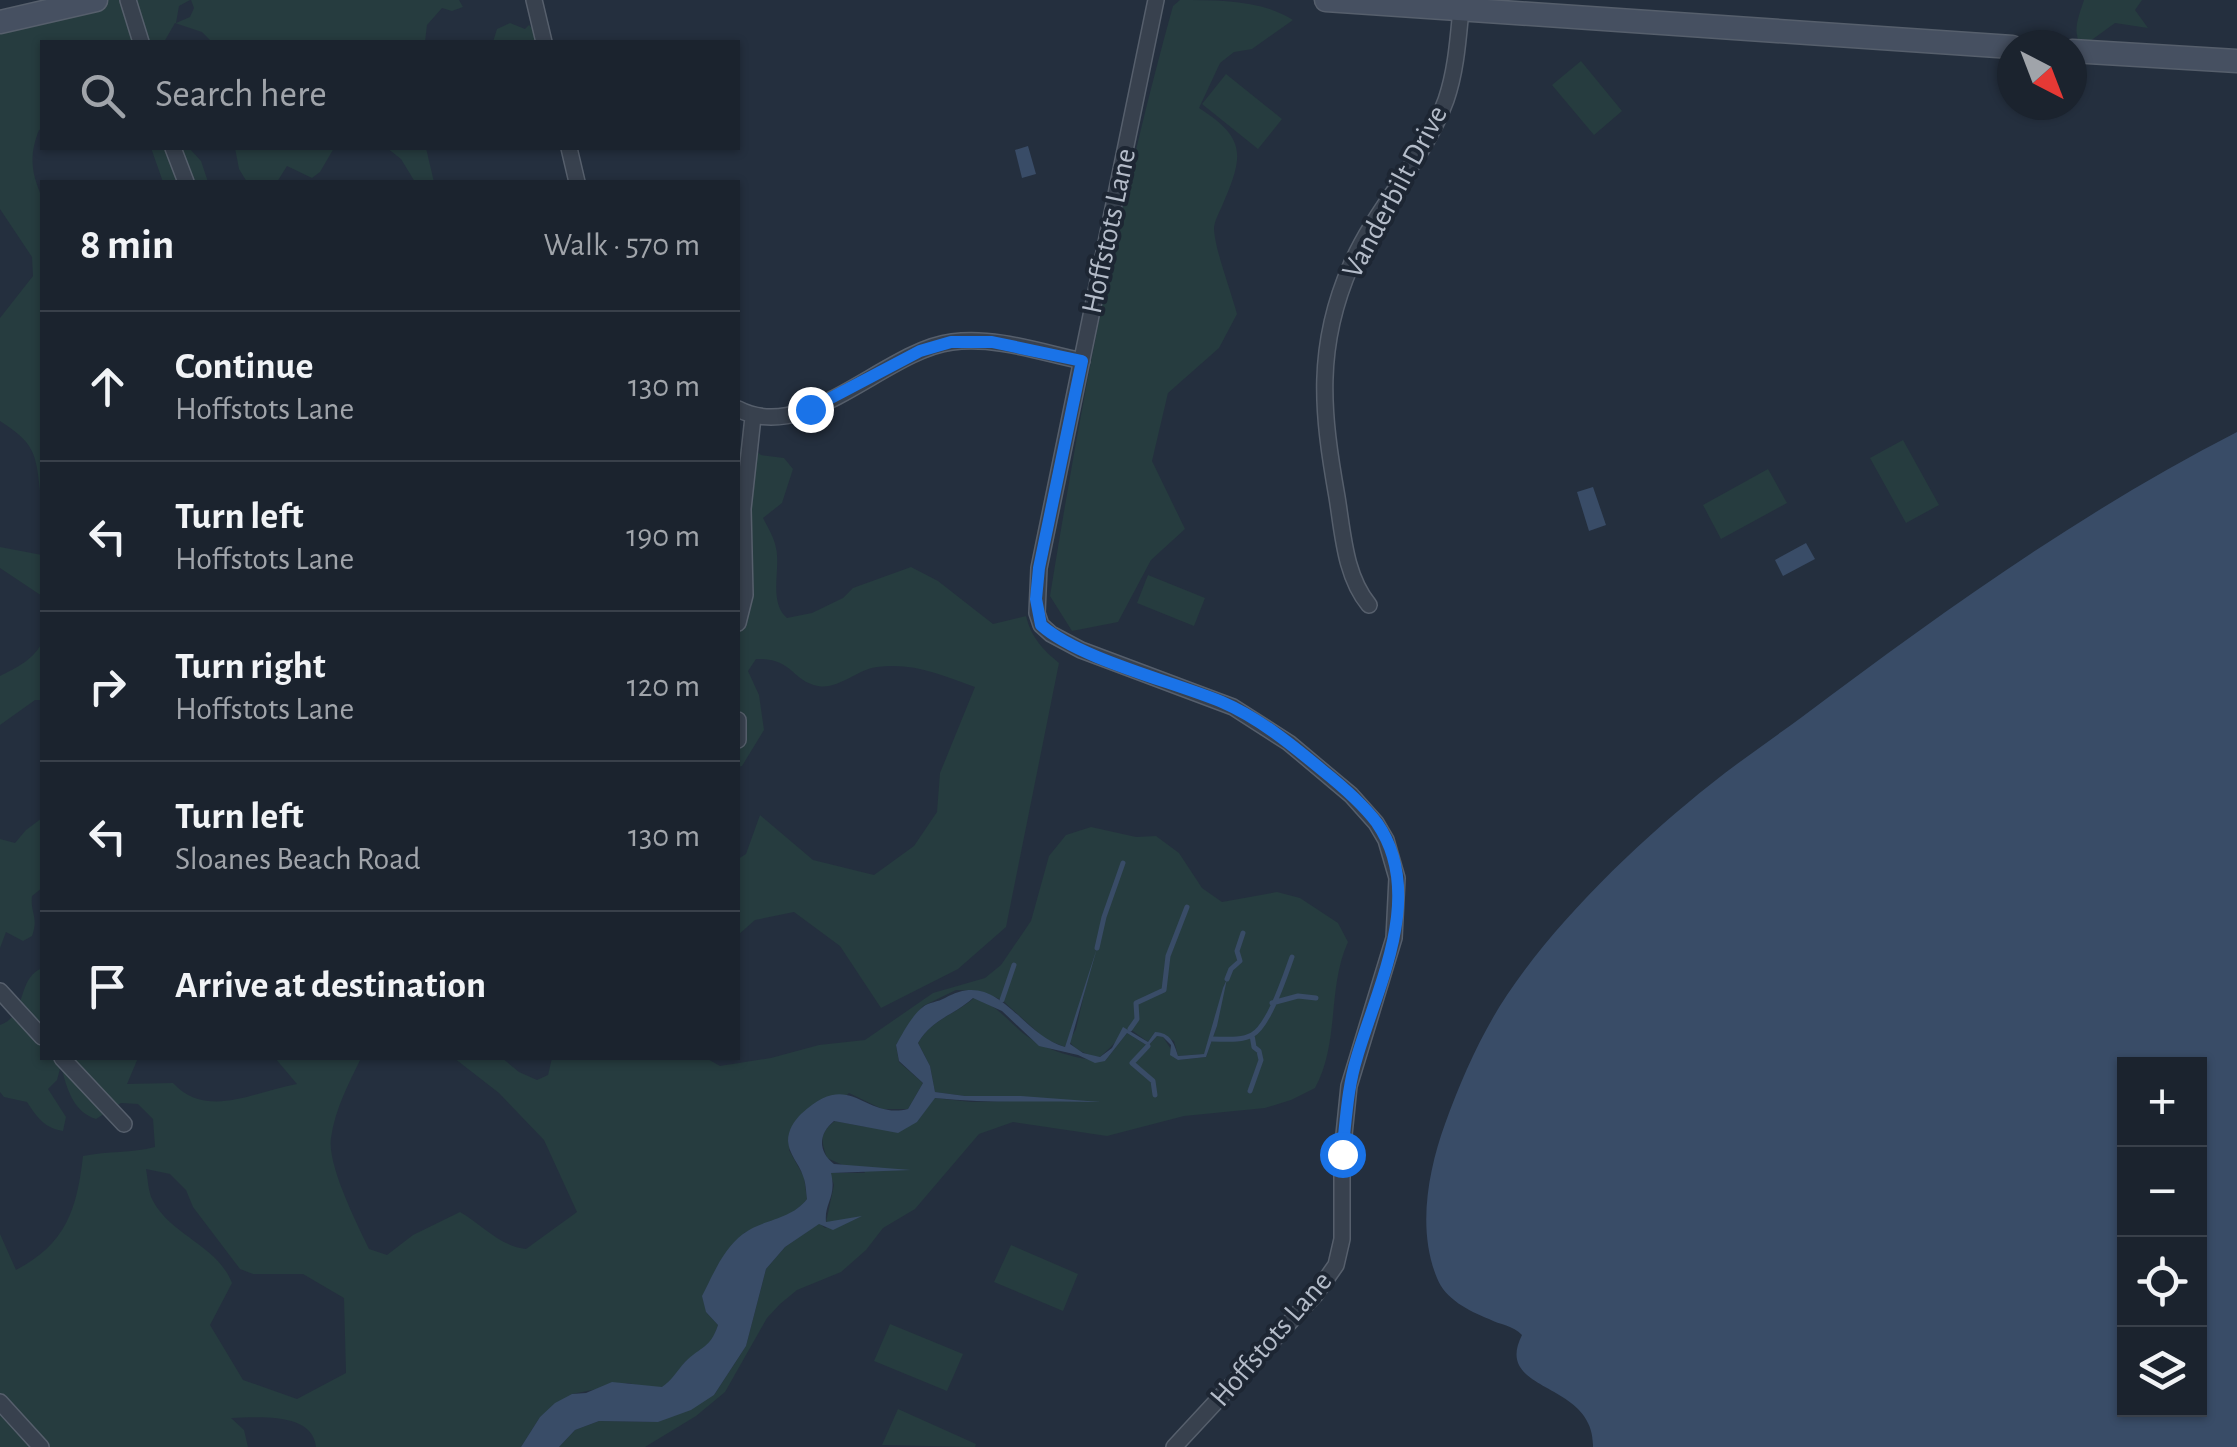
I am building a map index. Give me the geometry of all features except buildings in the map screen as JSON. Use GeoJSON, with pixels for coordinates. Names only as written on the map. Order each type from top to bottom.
{"type":"FeatureCollection","features":[{"type":"Feature","properties":{"kind":"street"},"geometry":{"type":"LineString","coordinates":[[0,22],[32,7],[96,0]]}},
{"type":"Feature","properties":{"kind":"street"},"geometry":{"type":"LineString","coordinates":[[128,0],[140,40]]}},
{"type":"Feature","properties":{"kind":"street"},"geometry":{"type":"LineString","coordinates":[[534,0],[544,40]]}},
{"type":"Feature","properties":{"kind":"street","name":"Hoffstots Lane"},"geometry":{"type":"LineString","coordinates":[[1156,0],[1039,568],[1036,599],[1041,625],[1081,650],[1233,707],[1290,743],[1351,794],[1376,823],[1390,849],[1397,878],[1394,938],[1350,1086],[1342,1154],[1342,1239],[1336,1266],[1316,1295],[1174,1447]]}},
{"type":"Feature","properties":{"kind":"street"},"geometry":{"type":"LineString","coordinates":[[1326,0],[1462,5],[1997,45]]}},
{"type":"Feature","properties":{"kind":"street","name":"Vanderbilt Drive"},"geometry":{"type":"LineString","coordinates":[[1369,605],[1357,591],[1325,431],[1325,360],[1335,309],[1350,266],[1370,227],[1430,134],[1446,100],[1462,5]]}},
{"type":"Feature","properties":{"kind":"street"},"geometry":{"type":"LineString","coordinates":[[2087,52],[2237,60]]}},
{"type":"Feature","properties":{"kind":"street"},"geometry":{"type":"LineString","coordinates":[[174,150],[185,180]]}},
{"type":"Feature","properties":{"kind":"street"},"geometry":{"type":"LineString","coordinates":[[569,150],[577,180]]}},
{"type":"Feature","properties":{"kind":"street"},"geometry":{"type":"LineString","coordinates":[[740,409],[753,417],[810,409],[920,351],[951,342],[992,342],[1082,361]]}},
{"type":"Feature","properties":{"kind":"street"},"geometry":{"type":"LineString","coordinates":[[740,615],[745,595],[743,508],[753,417]]}},
{"type":"Feature","properties":{"kind":"street"},"geometry":{"type":"LineString","coordinates":[[0,991],[40,1035]]}},
{"type":"Feature","properties":{"kind":"street"},"geometry":{"type":"LineString","coordinates":[[64,1060],[124,1124]]}},
{"type":"Feature","properties":{"kind":"street"},"geometry":{"type":"LineString","coordinates":[[0,1402],[41,1447]]}},
{"type":"Feature","properties":{"kind":"green space"},"geometry":{"type":"Polygon","coordinates":[[[82,0],[190,0],[179,6],[176,23],[190,17],[194,8],[191,0],[459,0],[463,7],[452,11],[442,8],[427,25],[425,40],[210,40],[202,32],[175,23],[165,40],[40,40],[40,130],[33,156],[40,192],[40,491],[37,467],[27,443],[0,421],[0,318],[33,276],[32,257],[0,209],[0,33],[82,0]]]}},
{"type":"Feature","properties":{"kind":"green space"},"geometry":{"type":"Polygon","coordinates":[[[1180,0],[1254,5],[1293,20],[1252,49],[1234,52],[1220,63],[1199,108],[1226,130],[1237,150],[1234,174],[1214,229],[1237,314],[1219,348],[1168,393],[1152,461],[1185,529],[1151,560],[1118,622],[1072,631],[1050,596],[1062,522],[1119,226],[1173,6],[1180,0]]]}},
{"type":"Feature","properties":{"kind":"green space"},"geometry":{"type":"Polygon","coordinates":[[[2084,0],[2142,0],[2135,10],[2148,28],[2115,23],[2087,43],[2087,30],[2076,30],[2084,0]]]}},
{"type":"Feature","properties":{"kind":"green space"},"geometry":{"type":"Polygon","coordinates":[[[510,23],[525,29],[529,25],[537,40],[494,40],[497,29],[510,23]]]}},
{"type":"Feature","properties":{"kind":"green space"},"geometry":{"type":"Polygon","coordinates":[[[1581,61],[1622,111],[1594,135],[1552,85],[1581,61]]]}},
{"type":"Feature","properties":{"kind":"green space"},"geometry":{"type":"Polygon","coordinates":[[[1226,74],[1282,119],[1258,149],[1202,104],[1226,74]]]}},
{"type":"Feature","properties":{"kind":"green space"},"geometry":{"type":"Polygon","coordinates":[[[152,150],[191,150],[201,161],[207,180],[162,180],[152,150]]]}},
{"type":"Feature","properties":{"kind":"green space"},"geometry":{"type":"Polygon","coordinates":[[[235,150],[333,150],[312,178],[287,166],[278,180],[246,180],[235,150]]]}},
{"type":"Feature","properties":{"kind":"green space"},"geometry":{"type":"Polygon","coordinates":[[[390,150],[426,150],[434,180],[414,180],[401,159],[390,150]]]}},
{"type":"Feature","properties":{"kind":"green space"},"geometry":{"type":"Polygon","coordinates":[[[1903,440],[1939,505],[1906,523],[1870,458],[1903,440]]]}},
{"type":"Feature","properties":{"kind":"green space"},"geometry":{"type":"Polygon","coordinates":[[[746,442],[761,455],[784,458],[793,469],[782,503],[763,518],[775,544],[776,594],[787,618],[812,613],[843,598],[853,588],[911,567],[938,581],[993,624],[1026,616],[1038,642],[1059,663],[1006,927],[958,969],[881,1008],[840,946],[794,912],[755,920],[740,933],[740,858],[746,854],[760,815],[813,860],[874,875],[914,846],[937,812],[940,773],[975,687],[903,666],[870,669],[833,685],[818,686],[785,665],[756,659],[748,671],[759,695],[764,730],[740,766],[740,450],[746,442]]]}},
{"type":"Feature","properties":{"kind":"green space"},"geometry":{"type":"Polygon","coordinates":[[[1768,469],[1787,503],[1721,539],[1703,505],[1768,469]]]}},
{"type":"Feature","properties":{"kind":"green space"},"geometry":{"type":"Polygon","coordinates":[[[0,547],[40,555],[40,595],[0,568],[0,547]]]}},
{"type":"Feature","properties":{"kind":"green space"},"geometry":{"type":"Polygon","coordinates":[[[1148,575],[1205,598],[1194,626],[1137,603],[1148,575]]]}},
{"type":"Feature","properties":{"kind":"green space"},"geometry":{"type":"Polygon","coordinates":[[[39,648],[40,700],[0,725],[0,676],[39,648]]]}},
{"type":"Feature","properties":{"kind":"green space"},"geometry":{"type":"Polygon","coordinates":[[[40,820],[40,890],[32,896],[35,924],[32,936],[23,941],[6,932],[0,948],[0,839],[15,843],[40,820]]]}},
{"type":"Feature","properties":{"kind":"green space"},"geometry":{"type":"Polygon","coordinates":[[[1091,827],[1136,837],[1156,836],[1179,853],[1202,888],[1222,902],[1277,892],[1300,898],[1338,923],[1348,942],[1338,978],[1328,1052],[1315,1088],[1265,1108],[1184,1116],[1107,1136],[1013,1122],[979,1134],[915,1209],[883,1228],[841,1272],[797,1290],[780,1304],[767,1318],[725,1392],[696,1416],[645,1447],[559,1447],[575,1430],[599,1421],[658,1422],[714,1395],[746,1346],[766,1269],[785,1247],[819,1223],[825,1228],[841,1221],[826,1222],[834,1185],[830,1173],[865,1173],[862,1167],[847,1167],[827,1158],[823,1138],[835,1121],[866,1127],[917,1122],[934,1098],[972,1102],[1052,1100],[935,1092],[930,1066],[918,1043],[937,1023],[974,998],[1042,1045],[1095,1060],[1105,1061],[1127,1033],[1148,1046],[1157,1036],[1163,1037],[1178,1060],[1206,1057],[1217,1026],[1218,1010],[1205,1054],[1178,1056],[1174,1041],[1155,1032],[1148,1042],[1130,1029],[1100,1057],[1078,1050],[1069,1041],[1076,1029],[1085,990],[1065,1047],[1045,1039],[1002,1000],[979,991],[956,990],[923,1006],[896,1045],[899,1062],[923,1083],[908,1109],[882,1109],[849,1093],[789,1150],[804,1177],[807,1199],[786,1216],[744,1233],[706,1312],[718,1325],[712,1342],[685,1362],[662,1388],[628,1383],[572,1394],[540,1417],[521,1447],[316,1447],[313,1436],[295,1422],[255,1417],[231,1418],[244,1430],[248,1447],[0,1447],[0,1234],[16,1270],[47,1249],[66,1223],[77,1193],[83,1156],[155,1147],[153,1119],[138,1104],[121,1103],[96,1119],[88,1116],[72,1098],[61,1065],[57,1080],[48,1089],[66,1117],[63,1131],[46,1124],[27,1102],[4,1097],[0,1092],[0,1025],[15,1013],[28,980],[40,969],[40,1060],[137,1060],[127,1084],[173,1083],[186,1094],[216,1101],[297,1084],[277,1060],[360,1060],[336,1117],[331,1149],[344,1194],[369,1249],[387,1255],[413,1235],[460,1212],[499,1239],[526,1249],[577,1212],[544,1140],[499,1093],[457,1060],[504,1060],[537,1080],[548,1075],[552,1060],[710,1060],[720,1066],[819,1045],[865,1040],[933,993],[985,978],[1001,965],[1031,921],[1049,856],[1066,835],[1091,827]],[[146,1169],[151,1197],[161,1213],[216,1259],[232,1283],[210,1325],[243,1380],[297,1399],[346,1373],[344,1298],[303,1274],[253,1274],[240,1269],[193,1207],[186,1190],[170,1174],[146,1169]]]}},
{"type":"Feature","properties":{"kind":"green space"},"geometry":{"type":"Polygon","coordinates":[[[1011,1245],[1078,1274],[1063,1311],[994,1282],[1011,1245]]]}},
{"type":"Feature","properties":{"kind":"green space"},"geometry":{"type":"Polygon","coordinates":[[[890,1324],[963,1354],[947,1391],[874,1361],[890,1324]]]}},
{"type":"Feature","properties":{"kind":"green space"},"geometry":{"type":"Polygon","coordinates":[[[898,1409],[976,1444],[975,1447],[882,1445],[898,1409]]]}},
{"type":"Feature","properties":{"kind":"water"},"geometry":{"type":"Polygon","coordinates":[[[1028,146],[1036,174],[1022,178],[1015,150],[1028,146]]]}},
{"type":"Feature","properties":{"kind":"water"},"geometry":{"type":"Polygon","coordinates":[[[2237,432],[2237,1447],[1593,1447],[1589,1425],[1579,1410],[1521,1368],[1517,1354],[1522,1335],[1458,1303],[1441,1285],[1431,1260],[1426,1221],[1434,1161],[1480,1041],[1550,938],[1656,830],[1711,784],[1960,602],[2123,496],[2237,432]]]}},
{"type":"Feature","properties":{"kind":"water"},"geometry":{"type":"Polygon","coordinates":[[[1593,487],[1606,525],[1589,531],[1577,492],[1593,487]]]}},
{"type":"Feature","properties":{"kind":"water"},"geometry":{"type":"Polygon","coordinates":[[[1806,543],[1815,559],[1783,576],[1775,560],[1806,543]]]}},
{"type":"Feature","properties":{"kind":"water"},"geometry":{"type":"Polygon","coordinates":[[[1097,948],[1070,1044],[1083,1053],[1100,1057],[1112,1048],[1123,1027],[1148,1042],[1155,1032],[1165,1034],[1178,1056],[1204,1054],[1227,979],[1206,1057],[1178,1060],[1170,1055],[1171,1045],[1163,1037],[1157,1036],[1148,1046],[1127,1033],[1105,1061],[1095,1063],[1039,1046],[1002,1011],[973,998],[937,1023],[918,1043],[930,1066],[935,1092],[1101,1102],[935,1098],[917,1122],[898,1133],[834,1121],[822,1142],[834,1164],[911,1170],[831,1173],[826,1222],[862,1216],[833,1230],[819,1224],[785,1247],[766,1269],[746,1346],[714,1395],[691,1410],[658,1422],[599,1421],[575,1430],[559,1447],[521,1447],[540,1417],[555,1403],[612,1382],[662,1387],[708,1343],[718,1325],[706,1312],[702,1296],[724,1255],[743,1234],[793,1211],[807,1199],[804,1179],[788,1141],[794,1123],[818,1101],[832,1095],[856,1098],[879,1108],[908,1109],[923,1083],[899,1061],[896,1045],[919,1010],[963,991],[980,991],[994,996],[1034,1030],[1065,1047],[1097,948]]]}},
{"type":"Feature","properties":{"kind":"waterway"},"geometry":{"type":"LineString","coordinates":[[1097,948],[1123,863]]}},
{"type":"Feature","properties":{"kind":"waterway"},"geometry":{"type":"LineString","coordinates":[[1130,1029],[1137,1019],[1136,1003],[1164,990],[1168,956],[1187,907]]}},
{"type":"Feature","properties":{"kind":"waterway"},"geometry":{"type":"LineString","coordinates":[[1227,979],[1240,961],[1237,951],[1243,933]]}},
{"type":"Feature","properties":{"kind":"waterway"},"geometry":{"type":"LineString","coordinates":[[1212,1039],[1243,1038],[1258,1030],[1276,1000],[1292,957]]}},
{"type":"Feature","properties":{"kind":"waterway"},"geometry":{"type":"LineString","coordinates":[[1002,1000],[1014,965]]}},
{"type":"Feature","properties":{"kind":"waterway"},"geometry":{"type":"LineString","coordinates":[[1272,1003],[1298,996],[1316,998]]}},
{"type":"Feature","properties":{"kind":"waterway"},"geometry":{"type":"LineString","coordinates":[[1250,1091],[1261,1060],[1252,1035]]}},
{"type":"Feature","properties":{"kind":"waterway"},"geometry":{"type":"LineString","coordinates":[[1148,1046],[1132,1063],[1153,1081],[1155,1095]]}},
{"type":"Feature","properties":{"kind":"route"},"geometry":{"type":"LineString","coordinates":[[810,409],[920,351],[951,342],[992,342],[1082,361],[1039,568],[1036,599],[1041,625],[1081,650],[1233,707],[1290,743],[1351,794],[1376,823],[1393,859],[1397,878],[1394,938],[1356,1058],[1342,1154]]}}]}
